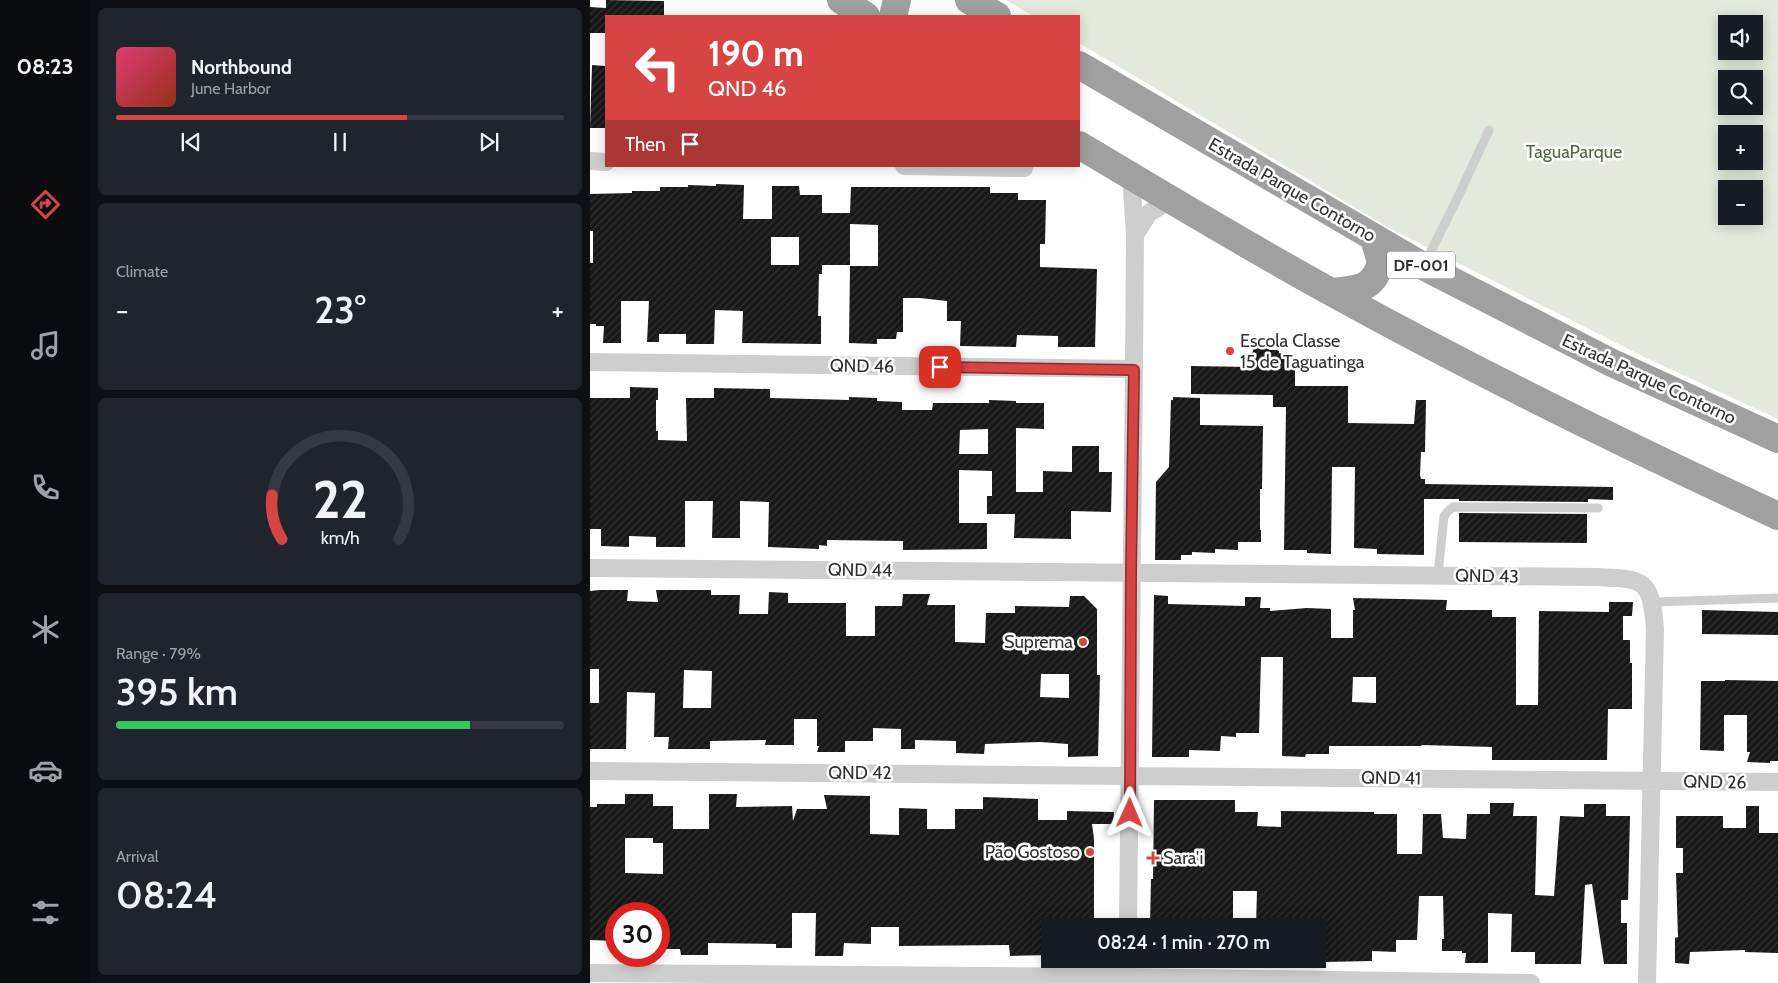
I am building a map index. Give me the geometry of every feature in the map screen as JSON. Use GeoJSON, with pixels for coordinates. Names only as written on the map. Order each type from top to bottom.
{"type":"FeatureCollection","features":[{"type":"Feature","properties":{"kind":"highway"},"geometry":{"type":"LineString","coordinates":[[841,0],[864,15]]}},
{"type":"Feature","properties":{"kind":"highway"},"geometry":{"type":"LineString","coordinates":[[893,15],[897,0]]}},
{"type":"Feature","properties":{"kind":"highway"},"geometry":{"type":"LineString","coordinates":[[969,0],[994,15]]}},
{"type":"Feature","properties":{"kind":"highway","name":"Estrada Parque Contorno"},"geometry":{"type":"LineString","coordinates":[[1080,66],[1423,266],[1610,362],[1778,440]]}},
{"type":"Feature","properties":{"kind":"highway"},"geometry":{"type":"LineString","coordinates":[[1080,146],[1332,292],[1633,448],[1778,516]]}},
{"type":"Feature","properties":{"kind":"highway"},"geometry":{"type":"LineString","coordinates":[[1332,292],[1362,288],[1375,278],[1381,263],[1374,238]]}},
{"type":"Feature","properties":{"kind":"street"},"geometry":{"type":"LineString","coordinates":[[590,161],[605,162]]}},
{"type":"Feature","properties":{"kind":"street"},"geometry":{"type":"LineString","coordinates":[[964,167],[1024,168]]}},
{"type":"Feature","properties":{"kind":"street"},"geometry":{"type":"LineString","coordinates":[[1128,918],[1135,235],[1131,175]]}},
{"type":"Feature","properties":{"kind":"street"},"geometry":{"type":"LineString","coordinates":[[1135,235],[1149,213],[1172,199]]}},
{"type":"Feature","properties":{"kind":"street","name":"QND 46"},"geometry":{"type":"LineString","coordinates":[[590,362],[1134,370]]}},
{"type":"Feature","properties":{"kind":"street","name":"QND 44"},"geometry":{"type":"LineString","coordinates":[[590,568],[1131,572]]}},
{"type":"Feature","properties":{"kind":"street","name":"QND 43"},"geometry":{"type":"LineString","coordinates":[[1131,572],[1631,579],[1646,587],[1653,602]]}},
{"type":"Feature","properties":{"kind":"street"},"geometry":{"type":"LineString","coordinates":[[1647,983],[1655,628],[1653,602]]}},
{"type":"Feature","properties":{"kind":"street","name":"QND 42"},"geometry":{"type":"LineString","coordinates":[[590,771],[1130,775]]}},
{"type":"Feature","properties":{"kind":"street","name":"QND 41"},"geometry":{"type":"LineString","coordinates":[[1130,775],[1652,781]]}},
{"type":"Feature","properties":{"kind":"street","name":"QND 26"},"geometry":{"type":"LineString","coordinates":[[1652,781],[1778,782]]}},
{"type":"Feature","properties":{"kind":"street"},"geometry":{"type":"LineString","coordinates":[[590,973],[1531,983]]}},
{"type":"Feature","properties":{"kind":"lane"},"geometry":{"type":"LineString","coordinates":[[1423,266],[1489,130]]}},
{"type":"Feature","properties":{"kind":"lane"},"geometry":{"type":"LineString","coordinates":[[1438,575],[1444,516],[1453,507],[1598,508]]}},
{"type":"Feature","properties":{"kind":"lane"},"geometry":{"type":"LineString","coordinates":[[1653,602],[1778,598]]}},
{"type":"Feature","properties":{"kind":"green space","name":"TaguaParque"},"geometry":{"type":"Polygon","coordinates":[[[1006,0],[1778,0],[1778,419],[1644,357],[1391,229],[1080,44],[1080,15],[1031,15],[1006,0]]]}},
{"type":"Feature","properties":{"kind":"building"},"geometry":{"type":"Polygon","coordinates":[[[606,0],[664,1],[664,15],[606,15],[606,0]]]}},
{"type":"Feature","properties":{"kind":"building"},"geometry":{"type":"Polygon","coordinates":[[[590,7],[606,8],[605,33],[590,33],[590,7]]]}},
{"type":"Feature","properties":{"kind":"building"},"geometry":{"type":"Polygon","coordinates":[[[592,65],[605,66],[605,128],[590,128],[592,65]]]}},
{"type":"Feature","properties":{"kind":"building"},"geometry":{"type":"Polygon","coordinates":[[[716,184],[744,185],[743,219],[772,219],[772,186],[799,186],[800,195],[822,195],[822,213],[850,213],[851,187],[990,187],[990,193],[1018,193],[1018,200],[1046,200],[1045,244],[1040,244],[1040,267],[1097,269],[1095,347],[1058,347],[1058,336],[1017,335],[1016,347],[960,346],[961,321],[947,321],[947,301],[920,298],[903,298],[903,332],[897,332],[896,339],[877,339],[877,344],[849,343],[850,266],[878,266],[878,225],[850,224],[850,265],[822,265],[822,274],[819,274],[818,316],[821,316],[821,344],[742,343],[743,311],[715,310],[714,344],[686,344],[686,334],[659,334],[659,342],[647,342],[649,301],[621,301],[621,343],[603,343],[604,326],[590,324],[590,263],[593,263],[593,231],[590,231],[590,194],[660,191],[660,187],[688,187],[688,185],[716,186],[716,184]],[[771,237],[771,265],[799,265],[799,237],[771,237]]]}},
{"type":"Feature","properties":{"kind":"building"},"geometry":{"type":"Polygon","coordinates":[[[1254,346],[1268,346],[1270,347],[1269,350],[1277,350],[1279,353],[1286,354],[1286,356],[1295,357],[1295,386],[1348,386],[1348,423],[1414,424],[1416,400],[1426,400],[1425,452],[1421,452],[1420,475],[1421,479],[1425,479],[1425,484],[1613,487],[1613,500],[1588,499],[1588,502],[1424,499],[1424,555],[1377,554],[1377,549],[1354,548],[1355,467],[1332,467],[1331,554],[1307,553],[1307,550],[1284,550],[1286,407],[1273,407],[1273,395],[1191,394],[1191,366],[1249,367],[1254,346]]]}},
{"type":"Feature","properties":{"kind":"building"},"geometry":{"type":"Polygon","coordinates":[[[630,387],[658,388],[656,431],[658,431],[658,440],[687,441],[686,398],[714,398],[714,388],[770,389],[770,398],[849,400],[849,397],[877,398],[877,401],[902,402],[902,410],[932,410],[933,403],[989,403],[989,400],[1016,401],[1016,403],[1044,403],[1044,429],[1016,428],[1016,492],[1043,492],[1043,471],[1072,472],[1072,446],[1099,446],[1099,472],[1112,472],[1111,512],[1071,511],[1071,539],[1014,538],[1015,514],[987,514],[987,496],[992,496],[992,471],[959,470],[959,523],[987,523],[987,549],[903,550],[903,541],[827,540],[827,546],[819,545],[819,549],[768,547],[769,502],[740,501],[740,538],[712,538],[713,501],[685,501],[685,547],[656,547],[656,537],[629,536],[629,547],[601,546],[601,529],[590,529],[590,398],[630,398],[630,387]],[[988,429],[960,430],[959,454],[988,454],[988,429]]]}},
{"type":"Feature","properties":{"kind":"building"},"geometry":{"type":"Polygon","coordinates":[[[1173,397],[1200,398],[1200,425],[1263,426],[1262,489],[1260,489],[1261,542],[1238,542],[1238,550],[1215,549],[1215,553],[1192,552],[1192,555],[1181,555],[1181,560],[1155,560],[1156,482],[1169,467],[1171,400],[1173,400],[1173,397]]]}},
{"type":"Feature","properties":{"kind":"building"},"geometry":{"type":"Polygon","coordinates":[[[1459,513],[1587,514],[1587,543],[1459,542],[1459,513]]]}},
{"type":"Feature","properties":{"kind":"building"},"geometry":{"type":"Polygon","coordinates":[[[628,590],[627,601],[658,602],[656,590],[711,590],[711,595],[740,595],[739,614],[768,614],[769,592],[788,593],[788,603],[846,603],[846,636],[875,636],[875,606],[902,606],[903,594],[930,594],[927,605],[955,605],[955,642],[985,643],[986,613],[1015,613],[1015,606],[1069,607],[1070,596],[1084,596],[1097,609],[1097,675],[1100,675],[1098,756],[1068,757],[1068,744],[1040,742],[985,744],[984,754],[956,753],[956,741],[915,740],[915,749],[901,749],[901,729],[873,728],[873,741],[845,741],[845,752],[817,752],[819,746],[817,746],[817,719],[794,719],[794,745],[765,745],[766,740],[710,741],[710,749],[668,749],[669,737],[654,737],[655,693],[627,692],[626,749],[590,749],[590,703],[599,703],[599,669],[590,669],[590,591],[628,590]],[[684,670],[683,708],[711,708],[712,671],[684,670]],[[1041,674],[1040,697],[1069,698],[1069,674],[1041,674]]]}},
{"type":"Feature","properties":{"kind":"building"},"geometry":{"type":"Polygon","coordinates":[[[1154,595],[1168,596],[1168,604],[1245,606],[1245,597],[1261,597],[1260,608],[1270,608],[1270,611],[1307,608],[1331,609],[1331,638],[1353,638],[1353,610],[1355,610],[1353,598],[1447,600],[1446,610],[1492,610],[1492,617],[1516,617],[1516,705],[1538,705],[1539,611],[1609,612],[1609,602],[1633,602],[1632,616],[1623,616],[1623,640],[1630,640],[1632,709],[1608,709],[1607,760],[1492,760],[1492,747],[1422,745],[1329,746],[1329,754],[1306,754],[1305,757],[1282,756],[1283,657],[1261,657],[1259,733],[1236,733],[1236,737],[1221,736],[1220,751],[1189,750],[1189,757],[1152,757],[1154,595]],[[1353,677],[1352,702],[1376,703],[1376,677],[1353,677]]]}},
{"type":"Feature","properties":{"kind":"building"},"geometry":{"type":"Polygon","coordinates":[[[1702,610],[1778,612],[1778,635],[1702,634],[1702,610]]]}},
{"type":"Feature","properties":{"kind":"building"},"geometry":{"type":"Polygon","coordinates":[[[1701,681],[1778,681],[1778,761],[1770,761],[1770,763],[1747,762],[1750,752],[1747,752],[1747,715],[1724,715],[1724,751],[1700,750],[1701,681]]]}},
{"type":"Feature","properties":{"kind":"building"},"geometry":{"type":"Polygon","coordinates":[[[625,794],[653,794],[653,806],[673,806],[673,829],[709,829],[709,794],[737,794],[736,807],[792,806],[793,821],[797,809],[827,809],[824,795],[870,796],[870,834],[899,835],[899,808],[927,809],[927,829],[955,829],[955,809],[983,809],[983,797],[1038,799],[1038,820],[1067,820],[1067,811],[1114,812],[1113,824],[1092,824],[1094,839],[1094,918],[1041,918],[1041,955],[1010,956],[1009,945],[899,946],[899,927],[871,927],[871,944],[844,943],[843,956],[815,956],[816,913],[792,913],[792,948],[776,948],[776,944],[708,943],[708,955],[681,955],[680,949],[670,949],[670,902],[605,902],[605,941],[590,940],[590,807],[597,807],[597,804],[625,804],[625,794]],[[625,838],[625,873],[663,874],[663,843],[653,843],[653,838],[625,838]]]}},
{"type":"Feature","properties":{"kind":"building"},"geometry":{"type":"Polygon","coordinates":[[[1154,800],[1235,800],[1235,812],[1258,812],[1257,826],[1281,827],[1281,811],[1397,814],[1397,854],[1422,854],[1423,814],[1441,814],[1443,838],[1466,839],[1467,814],[1490,814],[1490,803],[1514,803],[1513,816],[1537,816],[1535,895],[1554,896],[1560,816],[1584,817],[1584,804],[1606,804],[1606,816],[1630,816],[1628,900],[1621,900],[1621,923],[1627,923],[1627,964],[1604,964],[1592,884],[1585,885],[1581,964],[1535,964],[1535,952],[1511,952],[1512,914],[1488,913],[1488,963],[1465,963],[1466,953],[1462,953],[1462,951],[1442,951],[1442,939],[1444,939],[1443,896],[1419,896],[1417,940],[1396,940],[1396,952],[1372,951],[1372,961],[1326,962],[1326,918],[1256,918],[1257,891],[1233,891],[1233,918],[1150,918],[1151,879],[1153,879],[1154,800]]]}},
{"type":"Feature","properties":{"kind":"building"},"geometry":{"type":"Polygon","coordinates":[[[1746,806],[1759,806],[1759,833],[1778,833],[1778,953],[1745,952],[1745,950],[1690,952],[1689,964],[1675,963],[1675,938],[1678,937],[1676,873],[1683,873],[1683,848],[1676,848],[1676,816],[1723,816],[1723,828],[1746,828],[1746,806]]]}},
{"type":"Feature","properties":{"kind":"place","name":"Escola Classe 15 de Taguatinga"},"geometry":{"type":"Point","coordinates":[1230,351]}},
{"type":"Feature","properties":{"kind":"place","name":"Suprema"},"geometry":{"type":"Point","coordinates":[1083,642]}},
{"type":"Feature","properties":{"kind":"place","name":"Pão Gostoso"},"geometry":{"type":"Point","coordinates":[1090,852]}},
{"type":"Feature","properties":{"kind":"place","name":"Sara'i"},"geometry":{"type":"Point","coordinates":[1153,858]}},
{"type":"Feature","properties":{"kind":"route"},"geometry":{"type":"LineString","coordinates":[[940,367],[1134,370],[1130,813]]}}]}
